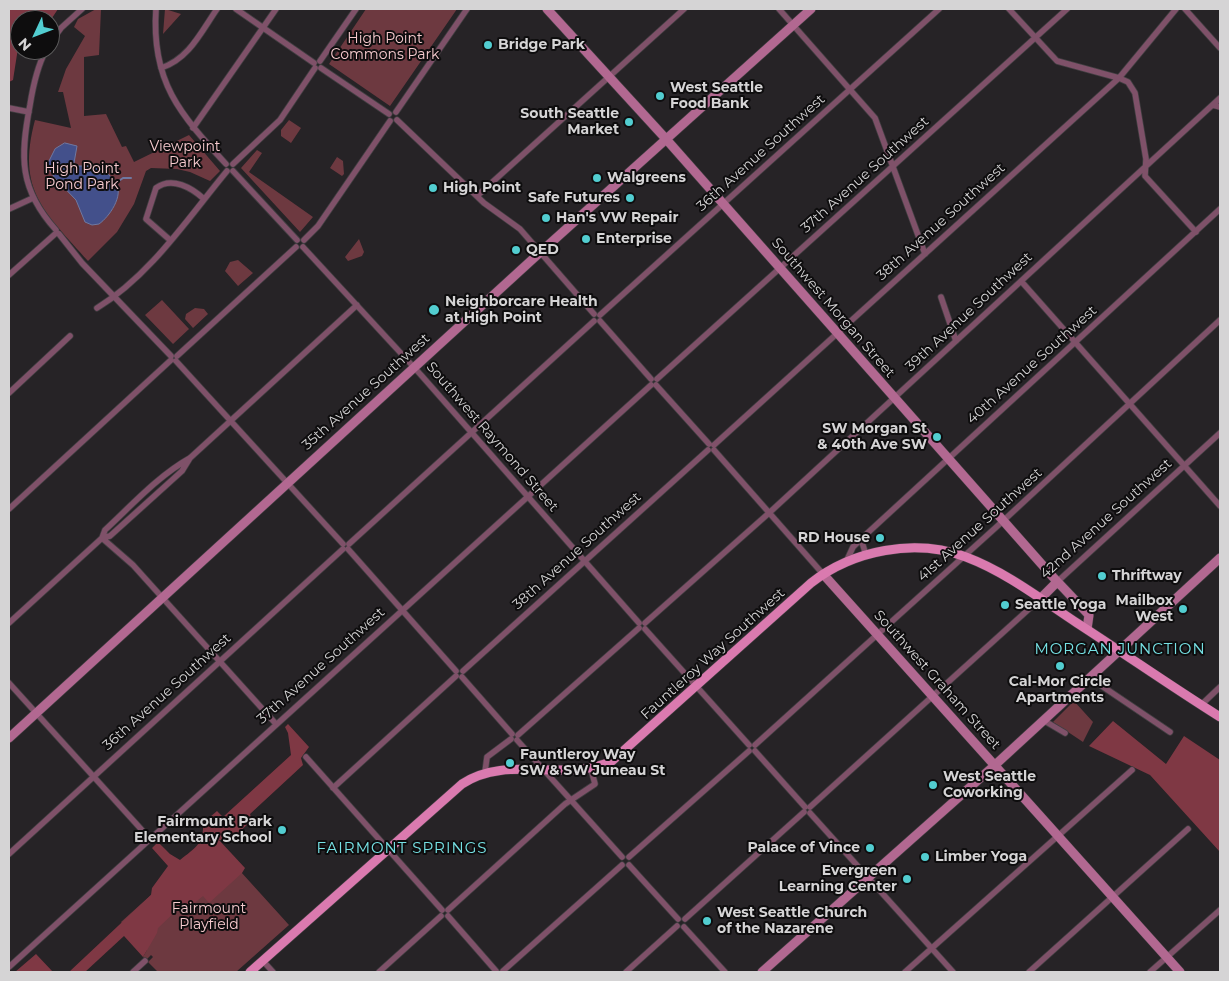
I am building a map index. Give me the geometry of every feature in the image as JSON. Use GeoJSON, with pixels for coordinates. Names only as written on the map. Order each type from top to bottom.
{"type":"FeatureCollection","features":[{"type":"Feature","properties":{"kind":"main road","name":"35th Avenue Southwest"},"geometry":{"type":"LineString","coordinates":[[9,738],[162,596],[810,9]]}},
{"type":"Feature","properties":{"kind":"main road","name":"Southwest Morgan Street"},"geometry":{"type":"LineString","coordinates":[[553,11],[894,399],[1058,582],[1087,611],[1089,618],[1086,629]]}},
{"type":"Feature","properties":{"kind":"main road","name":"Fauntleroy Way Southwest"},"geometry":{"type":"LineString","coordinates":[[250,972],[452,791],[472,777],[485,772],[506,769],[591,769],[612,761],[823,574],[847,560],[866,555],[886,551],[923,549],[964,556],[1003,575],[1220,717]]}},
{"type":"Feature","properties":{"kind":"main road"},"geometry":{"type":"LineString","coordinates":[[762,972],[995,765],[1220,558]]}},
{"type":"Feature","properties":{"kind":"main road","name":"Southwest Graham Street"},"geometry":{"type":"LineString","coordinates":[[823,574],[1180,972]]}},
{"type":"Feature","properties":{"kind":"main road","name":"42nd Avenue Southwest"},"geometry":{"type":"LineString","coordinates":[[1040,599],[1058,582]]}},
{"type":"Feature","properties":{"kind":"street"},"geometry":{"type":"LineString","coordinates":[[60,29],[82,9]]}},
{"type":"Feature","properties":{"kind":"street","name":"Southwest Raymond Street"},"geometry":{"type":"LineString","coordinates":[[156,9],[156,37],[161,68],[174,99],[193,128],[414,367],[696,687],[953,972]]}},
{"type":"Feature","properties":{"kind":"street"},"geometry":{"type":"LineString","coordinates":[[161,68],[173,64],[182,58],[217,9]]}},
{"type":"Feature","properties":{"kind":"street"},"geometry":{"type":"LineString","coordinates":[[236,9],[389,114],[393,120]]}},
{"type":"Feature","properties":{"kind":"street"},"geometry":{"type":"LineString","coordinates":[[193,128],[276,9]]}},
{"type":"Feature","properties":{"kind":"street"},"geometry":{"type":"LineString","coordinates":[[97,308],[114,296],[154,259],[230,167],[280,120],[356,9]]}},
{"type":"Feature","properties":{"kind":"street"},"geometry":{"type":"LineString","coordinates":[[9,509],[318,226],[393,120],[396,112],[467,9]]}},
{"type":"Feature","properties":{"kind":"street"},"geometry":{"type":"LineString","coordinates":[[477,196],[684,9]]}},
{"type":"Feature","properties":{"kind":"street"},"geometry":{"type":"LineString","coordinates":[[779,9],[851,89],[877,121],[925,254]]}},
{"type":"Feature","properties":{"kind":"street","name":"36th Avenue Southwest"},"geometry":{"type":"LineString","coordinates":[[9,854],[471,432],[940,9]]}},
{"type":"Feature","properties":{"kind":"street"},"geometry":{"type":"LineString","coordinates":[[1009,9],[1057,61],[1128,82],[1135,93],[1146,159],[1144,167],[1145,176],[1196,232]]}},
{"type":"Feature","properties":{"kind":"street","name":"37th Avenue Southwest"},"geometry":{"type":"LineString","coordinates":[[9,967],[1067,9]]}},
{"type":"Feature","properties":{"kind":"street","name":"38th Avenue Southwest"},"geometry":{"type":"LineString","coordinates":[[333,788],[1119,78],[1176,9]]}},
{"type":"Feature","properties":{"kind":"street"},"geometry":{"type":"LineString","coordinates":[[1186,9],[1220,48]]}},
{"type":"Feature","properties":{"kind":"street"},"geometry":{"type":"LineString","coordinates":[[42,60],[37,72],[28,112],[22,155],[25,174],[33,198],[57,233],[82,264],[174,358],[346,546],[622,857],[622,865]]}},
{"type":"Feature","properties":{"kind":"street","name":"39th Avenue Southwest"},"geometry":{"type":"LineString","coordinates":[[485,772],[488,757],[514,737],[642,626],[769,513],[1220,98]]}},
{"type":"Feature","properties":{"kind":"street"},"geometry":{"type":"LineString","coordinates":[[1213,105],[1220,107]]}},
{"type":"Feature","properties":{"kind":"street"},"geometry":{"type":"LineString","coordinates":[[9,108],[28,112]]}},
{"type":"Feature","properties":{"kind":"street"},"geometry":{"type":"LineString","coordinates":[[389,114],[396,112]]}},
{"type":"Feature","properties":{"kind":"street","name":"Southwest Graham Street"},"geometry":{"type":"LineString","coordinates":[[393,120],[477,196],[520,229],[823,574]]}},
{"type":"Feature","properties":{"kind":"street"},"geometry":{"type":"LineString","coordinates":[[170,240],[146,219],[156,188],[164,184],[188,186],[204,199]]}},
{"type":"Feature","properties":{"kind":"street"},"geometry":{"type":"LineString","coordinates":[[9,209],[33,198]]}},
{"type":"Feature","properties":{"kind":"street","name":"40th Avenue Southwest"},"geometry":{"type":"LineString","coordinates":[[847,560],[853,547],[861,539],[1220,209]]}},
{"type":"Feature","properties":{"kind":"street"},"geometry":{"type":"LineString","coordinates":[[9,275],[57,233]]}},
{"type":"Feature","properties":{"kind":"street"},"geometry":{"type":"LineString","coordinates":[[1021,281],[1220,506]]}},
{"type":"Feature","properties":{"kind":"street"},"geometry":{"type":"LineString","coordinates":[[941,297],[956,341]]}},
{"type":"Feature","properties":{"kind":"street"},"geometry":{"type":"LineString","coordinates":[[9,623],[102,538],[105,530],[150,488],[190,458],[357,305]]}},
{"type":"Feature","properties":{"kind":"street","name":"41st Avenue Southwest"},"geometry":{"type":"LineString","coordinates":[[630,858],[878,635],[1220,321]]}},
{"type":"Feature","properties":{"kind":"street"},"geometry":{"type":"LineString","coordinates":[[9,393],[70,336]]}},
{"type":"Feature","properties":{"kind":"street","name":"42nd Avenue Southwest"},"geometry":{"type":"LineString","coordinates":[[1058,582],[1220,433]]}},
{"type":"Feature","properties":{"kind":"street"},"geometry":{"type":"LineString","coordinates":[[102,538],[132,564],[162,596],[276,724]]}},
{"type":"Feature","properties":{"kind":"street"},"geometry":{"type":"LineString","coordinates":[[861,539],[861,546],[866,555]]}},
{"type":"Feature","properties":{"kind":"street","name":"42nd Avenue Southwest"},"geometry":{"type":"LineString","coordinates":[[685,919],[1040,599]]}},
{"type":"Feature","properties":{"kind":"street"},"geometry":{"type":"LineString","coordinates":[[1090,678],[1170,732]]}},
{"type":"Feature","properties":{"kind":"street"},"geometry":{"type":"LineString","coordinates":[[9,683],[150,838]]}},
{"type":"Feature","properties":{"kind":"street"},"geometry":{"type":"LineString","coordinates":[[1201,705],[1220,688]]}},
{"type":"Feature","properties":{"kind":"street"},"geometry":{"type":"LineString","coordinates":[[1043,720],[1065,733]]}},
{"type":"Feature","properties":{"kind":"street"},"geometry":{"type":"LineString","coordinates":[[306,757],[496,972],[504,972],[622,865],[629,865]]}},
{"type":"Feature","properties":{"kind":"street"},"geometry":{"type":"LineString","coordinates":[[379,972],[572,800],[595,784],[591,769]]}},
{"type":"Feature","properties":{"kind":"street"},"geometry":{"type":"LineString","coordinates":[[905,972],[1132,770]]}},
{"type":"Feature","properties":{"kind":"street"},"geometry":{"type":"LineString","coordinates":[[1028,972],[1188,829]]}},
{"type":"Feature","properties":{"kind":"street"},"geometry":{"type":"LineString","coordinates":[[622,857],[630,858],[629,865],[677,922],[684,927],[725,972]]}},
{"type":"Feature","properties":{"kind":"street"},"geometry":{"type":"LineString","coordinates":[[1150,972],[1220,910]]}},
{"type":"Feature","properties":{"kind":"street"},"geometry":{"type":"LineString","coordinates":[[626,972],[677,922],[685,919],[684,927]]}},
{"type":"Feature","properties":{"kind":"street"},"geometry":{"type":"LineString","coordinates":[[133,972],[145,961]]}},
{"type":"Feature","properties":{"kind":"street"},"geometry":{"type":"LineString","coordinates":[[263,961],[273,972]]}},
{"type":"Feature","properties":{"kind":"green space","name":"High Point Pond Park"},"geometry":{"type":"Polygon","coordinates":[[[96,9],[101,9],[99,55],[84,57],[84,116],[106,114],[122,147],[126,146],[134,162],[189,135],[220,171],[210,181],[190,172],[177,169],[151,168],[146,171],[134,204],[117,232],[88,261],[47,214],[38,199],[32,183],[29,165],[30,144],[35,120],[71,128],[63,92],[58,92],[66,69],[85,36],[74,27],[78,19],[96,9]]]}},
{"type":"Feature","properties":{"kind":"green space"},"geometry":{"type":"Polygon","coordinates":[[[165,9],[181,14],[163,34],[165,9]]]}},
{"type":"Feature","properties":{"kind":"green space","name":"High Point Commons Park"},"geometry":{"type":"Polygon","coordinates":[[[366,9],[457,9],[390,106],[329,64],[366,9]]]}},
{"type":"Feature","properties":{"kind":"green space"},"geometry":{"type":"Polygon","coordinates":[[[289,120],[301,128],[291,143],[281,136],[281,130],[289,120]]]}},
{"type":"Feature","properties":{"kind":"green space"},"geometry":{"type":"Polygon","coordinates":[[[257,150],[262,153],[249,172],[313,217],[300,232],[241,168],[257,150]]]}},
{"type":"Feature","properties":{"kind":"green space"},"geometry":{"type":"Polygon","coordinates":[[[337,157],[343,161],[344,174],[342,176],[330,168],[337,157]]]}},
{"type":"Feature","properties":{"kind":"green space"},"geometry":{"type":"Polygon","coordinates":[[[359,239],[364,252],[362,256],[348,261],[345,257],[359,239]]]}},
{"type":"Feature","properties":{"kind":"green space"},"geometry":{"type":"Polygon","coordinates":[[[238,260],[253,273],[238,286],[225,271],[230,262],[238,260]]]}},
{"type":"Feature","properties":{"kind":"green space"},"geometry":{"type":"Polygon","coordinates":[[[162,300],[189,329],[173,344],[145,315],[162,300]]]}},
{"type":"Feature","properties":{"kind":"green space"},"geometry":{"type":"Polygon","coordinates":[[[195,308],[204,309],[208,314],[193,328],[185,319],[186,314],[195,308]]]}},
{"type":"Feature","properties":{"kind":"green space"},"geometry":{"type":"Polygon","coordinates":[[[1074,701],[1093,722],[1083,742],[1053,722],[1074,701]]]}},
{"type":"Feature","properties":{"kind":"green space","name":"Fairmount Playfield"},"geometry":{"type":"Polygon","coordinates":[[[212,840],[289,925],[236,972],[158,972],[148,962],[153,957],[151,955],[146,960],[143,957],[147,950],[121,922],[212,840]]]}},
{"type":"Feature","properties":{"kind":"shaded area"},"geometry":{"type":"Polygon","coordinates":[[[9,9],[58,9],[10,10],[10,60],[16,60],[13,80],[9,82],[9,9]]]}},
{"type":"Feature","properties":{"kind":"shaded area"},"geometry":{"type":"Polygon","coordinates":[[[1113,721],[1166,764],[1184,736],[1220,760],[1220,852],[1150,775],[1089,746],[1113,721]]]}},
{"type":"Feature","properties":{"kind":"shaded area"},"geometry":{"type":"Polygon","coordinates":[[[288,724],[309,747],[301,758],[303,765],[250,814],[252,820],[231,840],[219,840],[245,868],[242,873],[209,903],[203,896],[182,913],[178,909],[158,928],[143,957],[124,936],[85,972],[69,972],[151,895],[152,888],[168,866],[152,848],[158,842],[170,854],[180,860],[198,845],[202,836],[203,823],[217,811],[223,817],[291,755],[288,733],[285,727],[288,724]]]}},
{"type":"Feature","properties":{"kind":"shaded area"},"geometry":{"type":"Polygon","coordinates":[[[36,954],[53,972],[15,972],[36,954]]]}},
{"type":"Feature","properties":{"kind":"water"},"geometry":{"type":"Polygon","coordinates":[[[65,143],[77,146],[74,163],[76,166],[98,166],[116,183],[118,188],[117,200],[111,211],[99,224],[92,225],[85,222],[76,200],[54,177],[47,165],[55,149],[65,143]]]}},
{"type":"Feature","properties":{"kind":"waterway"},"geometry":{"type":"LineString","coordinates":[[116,183],[123,178],[131,178]]}},
{"type":"Feature","properties":{"kind":"place","name":"Bridge Park"},"geometry":{"type":"Point","coordinates":[488,45]}},
{"type":"Feature","properties":{"kind":"place","name":"West Seattle Food Bank"},"geometry":{"type":"Point","coordinates":[660,96]}},
{"type":"Feature","properties":{"kind":"place","name":"South Seattle Market"},"geometry":{"type":"Point","coordinates":[629,122]}},
{"type":"Feature","properties":{"kind":"place","name":"Walgreens"},"geometry":{"type":"Point","coordinates":[597,178]}},
{"type":"Feature","properties":{"kind":"place","name":"High Point"},"geometry":{"type":"Point","coordinates":[433,188]}},
{"type":"Feature","properties":{"kind":"place","name":"Safe Futures"},"geometry":{"type":"Point","coordinates":[630,198]}},
{"type":"Feature","properties":{"kind":"place","name":"Han's VW Repair"},"geometry":{"type":"Point","coordinates":[546,218]}},
{"type":"Feature","properties":{"kind":"place","name":"Enterprise"},"geometry":{"type":"Point","coordinates":[586,239]}},
{"type":"Feature","properties":{"kind":"place","name":"QED"},"geometry":{"type":"Point","coordinates":[516,250]}},
{"type":"Feature","properties":{"kind":"place","name":"Neighborcare Health at High Point"},"geometry":{"type":"Point","coordinates":[434,310]}},
{"type":"Feature","properties":{"kind":"place","name":"SW Morgan St & 40th Ave SW"},"geometry":{"type":"Point","coordinates":[937,437]}},
{"type":"Feature","properties":{"kind":"place","name":"RD House"},"geometry":{"type":"Point","coordinates":[880,538]}},
{"type":"Feature","properties":{"kind":"place","name":"Thriftway"},"geometry":{"type":"Point","coordinates":[1102,576]}},
{"type":"Feature","properties":{"kind":"place","name":"Seattle Yoga"},"geometry":{"type":"Point","coordinates":[1005,605]}},
{"type":"Feature","properties":{"kind":"place","name":"Mailbox West"},"geometry":{"type":"Point","coordinates":[1183,609]}},
{"type":"Feature","properties":{"kind":"place","name":"Cal-Mor Circle Apartments"},"geometry":{"type":"Point","coordinates":[1060,666]}},
{"type":"Feature","properties":{"kind":"place","name":"Fauntleroy Way SW & SW Juneau St"},"geometry":{"type":"Point","coordinates":[510,763]}},
{"type":"Feature","properties":{"kind":"place","name":"West Seattle Coworking"},"geometry":{"type":"Point","coordinates":[933,785]}},
{"type":"Feature","properties":{"kind":"place","name":"Fairmount Park Elementary School"},"geometry":{"type":"Point","coordinates":[282,830]}},
{"type":"Feature","properties":{"kind":"place","name":"Palace of Vince"},"geometry":{"type":"Point","coordinates":[870,848]}},
{"type":"Feature","properties":{"kind":"place","name":"Limber Yoga"},"geometry":{"type":"Point","coordinates":[925,857]}},
{"type":"Feature","properties":{"kind":"place","name":"Evergreen Learning Center"},"geometry":{"type":"Point","coordinates":[907,879]}},
{"type":"Feature","properties":{"kind":"place","name":"West Seattle Church of the Nazarene"},"geometry":{"type":"Point","coordinates":[707,921]}},
{"type":"Feature","properties":{"kind":"district","name":"MORGAN JUNCTION"},"geometry":{"type":"Point","coordinates":[1120,650]}},
{"type":"Feature","properties":{"kind":"district","name":"FAIRMONT SPRINGS"},"geometry":{"type":"Point","coordinates":[402,849]}},
{"type":"Feature","properties":{"kind":"park label","name":"Viewpoint Park"},"geometry":{"type":"Point","coordinates":[185,156]}}]}
